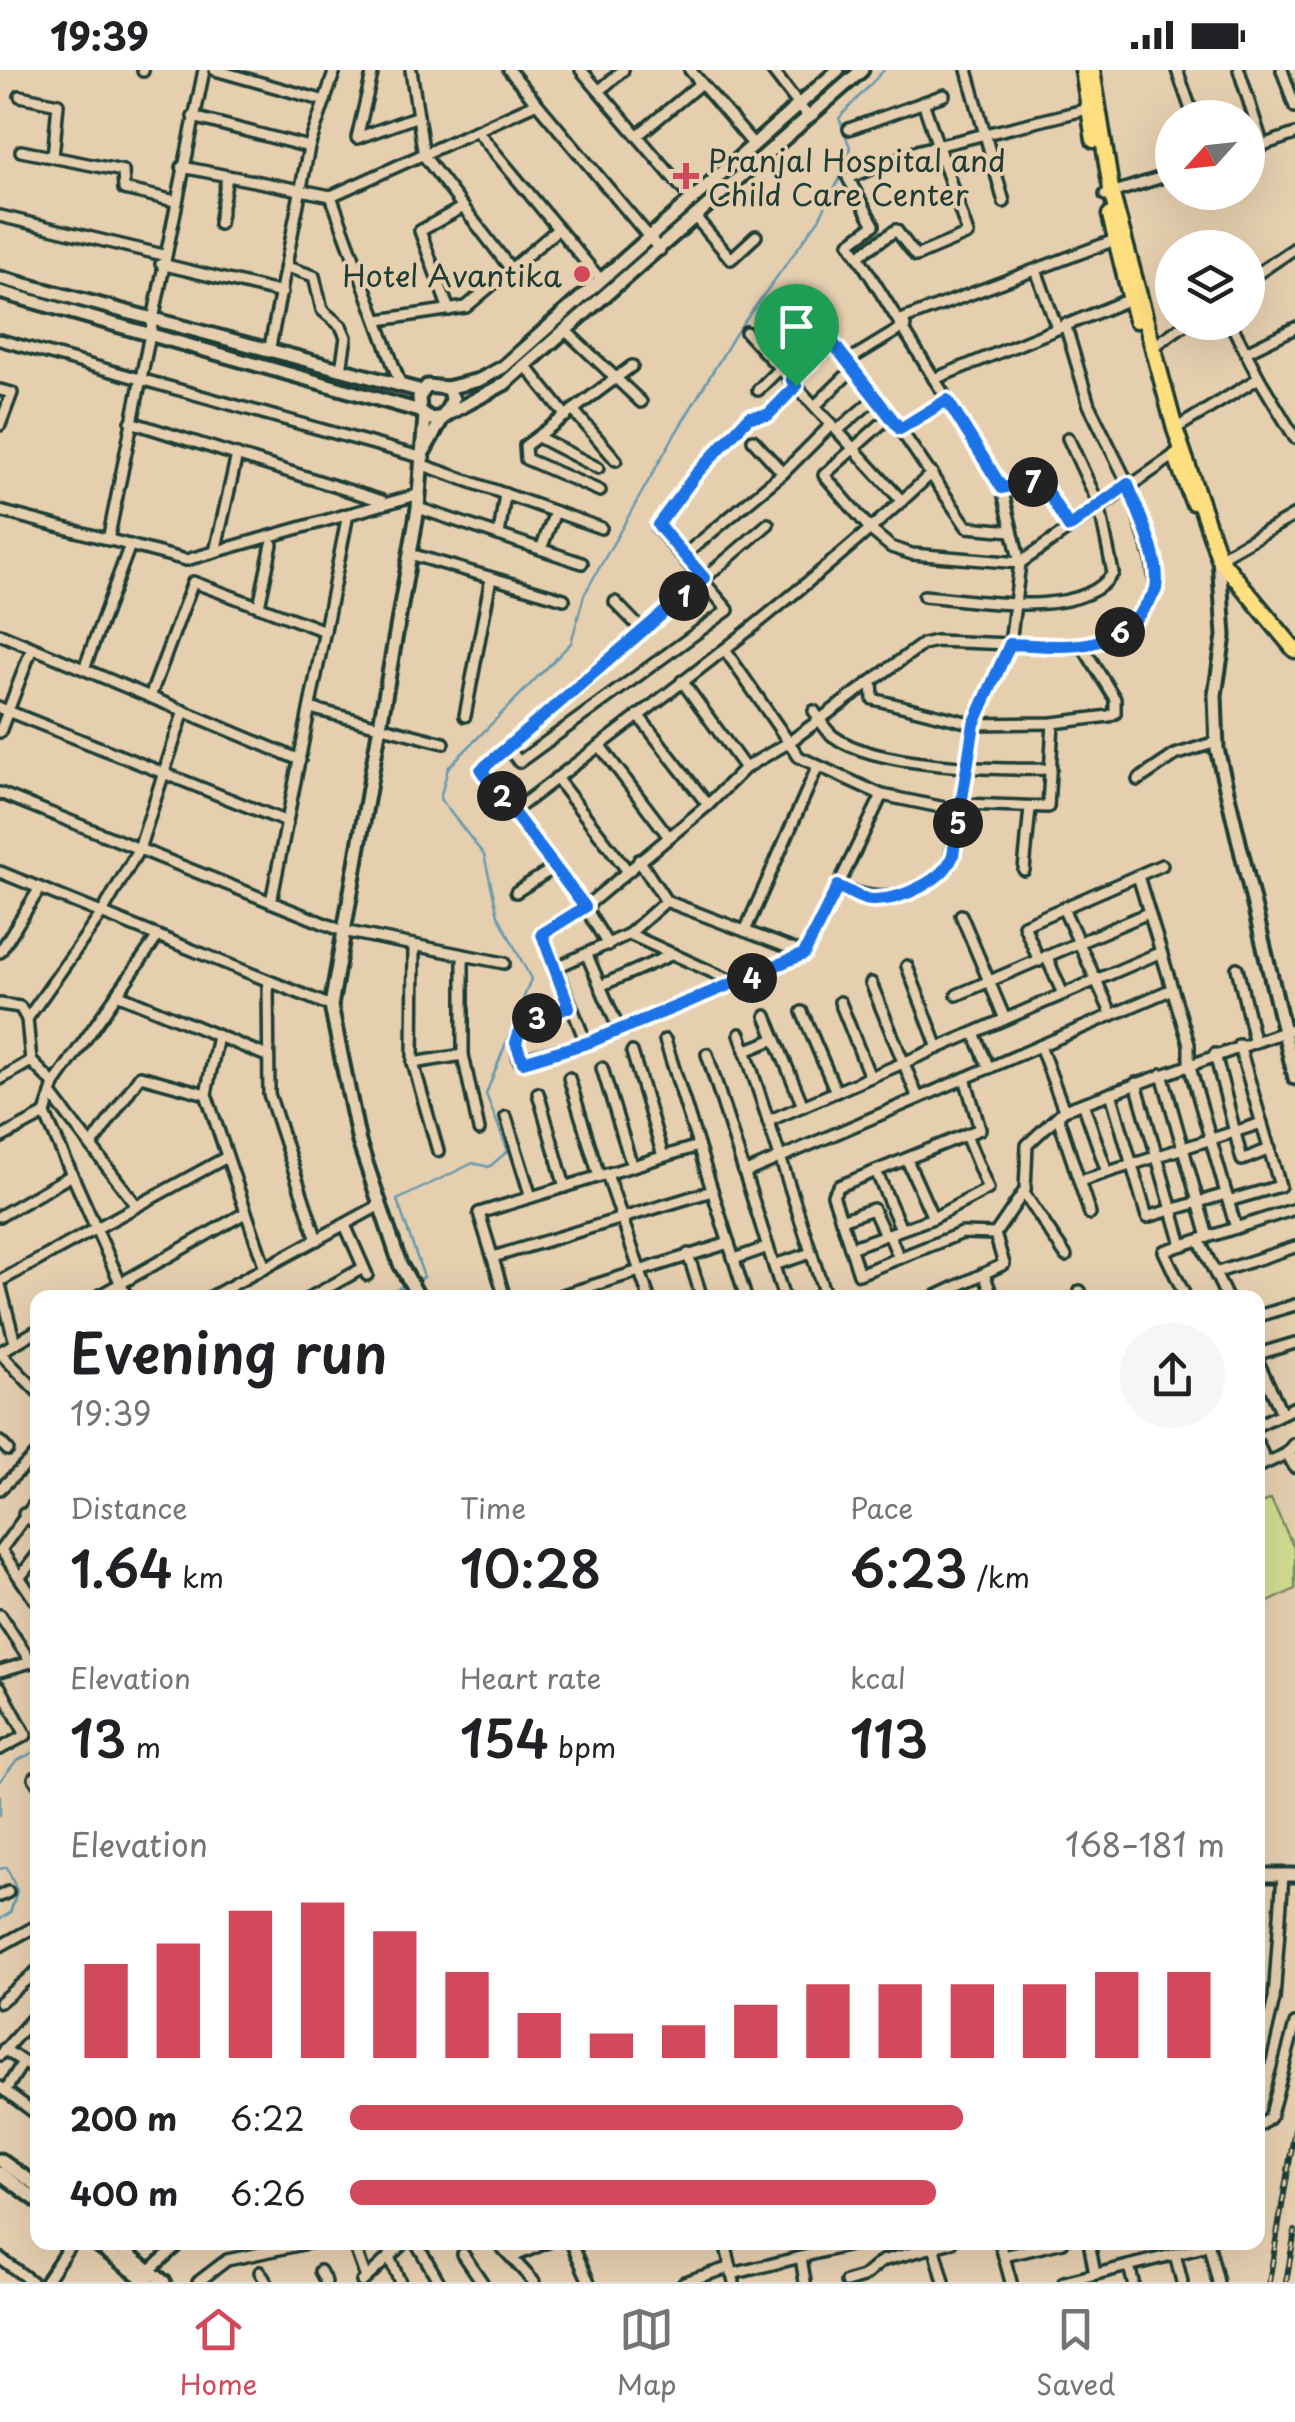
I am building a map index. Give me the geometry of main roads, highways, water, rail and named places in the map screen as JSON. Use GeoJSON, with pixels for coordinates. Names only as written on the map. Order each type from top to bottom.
{"type":"FeatureCollection","features":[{"type":"Feature","properties":{"kind":"main road"},"geometry":{"type":"LineString","coordinates":[[0,278],[422,391],[434,384],[446,388],[480,380],[503,367],[838,70]]}},
{"type":"Feature","properties":{"kind":"main road"},"geometry":{"type":"LineString","coordinates":[[0,292],[423,413],[447,415],[484,397],[525,366],[862,70]]}},
{"type":"Feature","properties":{"kind":"main road"},"geometry":{"type":"LineString","coordinates":[[1083,70],[1088,110],[1109,195],[1179,452]]}},
{"type":"Feature","properties":{"kind":"main road"},"geometry":{"type":"LineString","coordinates":[[1092,70],[1115,240],[1130,299],[1179,452],[1220,558],[1224,636],[1215,695],[1216,742],[1290,1029],[1295,1078]]}},
{"type":"Feature","properties":{"kind":"main road"},"geometry":{"type":"LineString","coordinates":[[424,458],[453,400],[446,388]]}},
{"type":"Feature","properties":{"kind":"main road"},"geometry":{"type":"LineString","coordinates":[[415,1290],[400,1264],[360,1142],[331,1006],[419,501],[424,458],[422,391]]}},
{"type":"Feature","properties":{"kind":"main road"},"geometry":{"type":"LineString","coordinates":[[1220,558],[1295,650]]}},
{"type":"Feature","properties":{"kind":"main road"},"geometry":{"type":"LineString","coordinates":[[1292,1449],[1295,1466]]}},
{"type":"Feature","properties":{"kind":"main road"},"geometry":{"type":"LineString","coordinates":[[0,2160],[30,2181]]}},
{"type":"Feature","properties":{"kind":"main road"},"geometry":{"type":"LineString","coordinates":[[0,2174],[30,2195]]}},
{"type":"Feature","properties":{"kind":"main road"},"geometry":{"type":"LineString","coordinates":[[106,2250],[148,2277],[164,2282]]}},
{"type":"Feature","properties":{"kind":"main road"},"geometry":{"type":"LineString","coordinates":[[121,2250],[148,2277]]}},
{"type":"Feature","properties":{"kind":"waterway"},"geometry":{"type":"LineString","coordinates":[[415,1281],[424,1277],[397,1200],[473,1163],[489,1167],[508,1151],[486,1094],[531,979],[498,915],[484,855],[440,799],[448,768],[571,643],[584,595],[671,441],[736,333],[819,219],[847,164],[850,147],[839,118],[884,70]]}},
{"type":"Feature","properties":{"kind":"waterway"},"geometry":{"type":"LineString","coordinates":[[394,1290],[401,1287]]}},
{"type":"Feature","properties":{"kind":"waterway"},"geometry":{"type":"LineString","coordinates":[[0,1781],[16,1761],[30,1754]]}},
{"type":"Feature","properties":{"kind":"waterway"},"geometry":{"type":"LineString","coordinates":[[0,1796],[0,1815]]}},
{"type":"Feature","properties":{"kind":"waterway"},"geometry":{"type":"LineString","coordinates":[[0,1869],[7,1867],[17,1891],[10,1913],[0,1919]]}},
{"type":"Feature","properties":{"kind":"railway"},"geometry":{"type":"LineString","coordinates":[[1269,2282],[1295,2129]]}},
{"type":"Feature","properties":{"kind":"railway"},"geometry":{"type":"LineString","coordinates":[[1286,2282],[1295,2231]]}},
{"type":"Feature","properties":{"kind":"place","name":"Pranjal Hospital and Child Care Center"},"geometry":{"type":"Point","coordinates":[686,176]}},
{"type":"Feature","properties":{"kind":"place","name":"Hotel Avantika"},"geometry":{"type":"Point","coordinates":[582,274]}}]}
